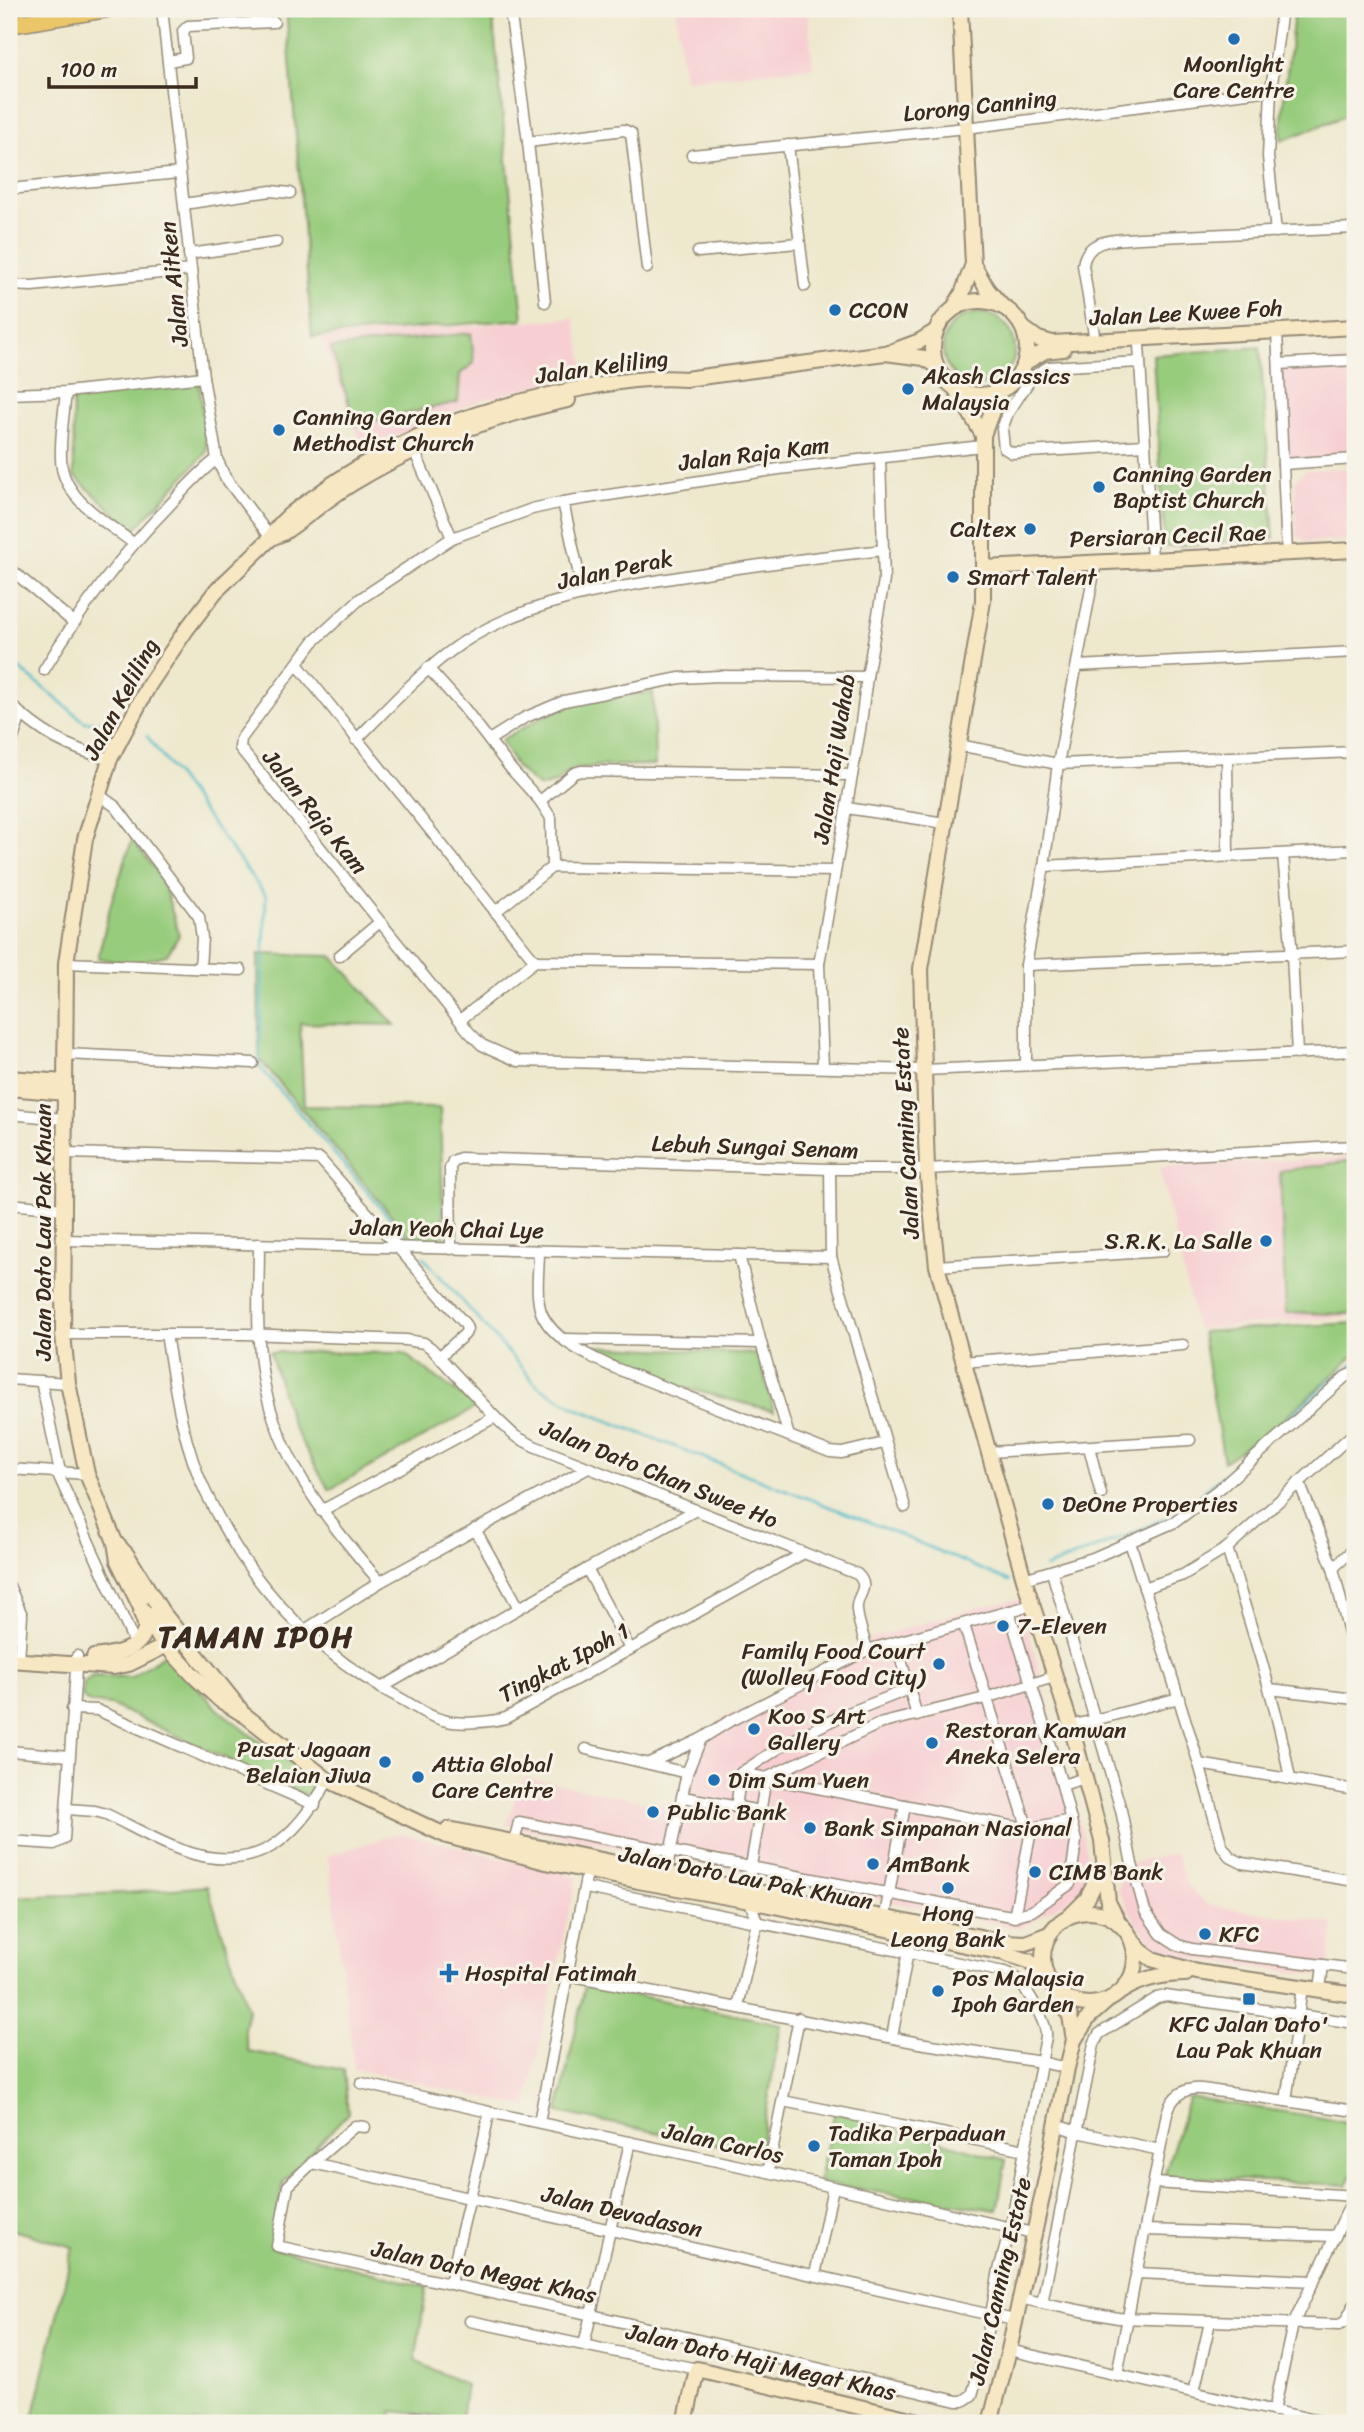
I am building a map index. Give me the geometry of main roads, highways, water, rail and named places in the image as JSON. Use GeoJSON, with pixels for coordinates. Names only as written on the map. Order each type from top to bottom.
{"type":"FeatureCollection","features":[{"type":"Feature","properties":{"kind":"main road"},"geometry":{"type":"LineString","coordinates":[[9,18],[94,9]]}},
{"type":"Feature","properties":{"kind":"main road"},"geometry":{"type":"LineString","coordinates":[[9,25],[107,9]]}},
{"type":"Feature","properties":{"kind":"main road"},"geometry":{"type":"LineString","coordinates":[[953,9],[954,31],[961,37]]}},
{"type":"Feature","properties":{"kind":"main road"},"geometry":{"type":"LineString","coordinates":[[960,9],[973,264],[962,294],[936,331],[933,353],[936,365],[947,382],[969,394],[984,395],[999,392],[1010,385],[1020,375],[1028,351],[1023,328],[1014,314],[1001,305],[987,289],[973,264]]}},
{"type":"Feature","properties":{"kind":"main road"},"geometry":{"type":"LineString","coordinates":[[953,309],[976,301],[1001,305]]}},
{"type":"Feature","properties":{"kind":"main road","name":"Jalan Lee Kwee Foh"},"geometry":{"type":"LineString","coordinates":[[1026,362],[1045,351],[1060,349],[1277,335],[1355,327]]}},
{"type":"Feature","properties":{"kind":"main road","name":"Jalan Lee Kwee Foh"},"geometry":{"type":"LineString","coordinates":[[1023,328],[1038,339],[1052,343],[1355,335]]}},
{"type":"Feature","properties":{"kind":"main road"},"geometry":{"type":"LineString","coordinates":[[885,353],[919,341],[936,331]]}},
{"type":"Feature","properties":{"kind":"main road","name":"Jalan Keliling"},"geometry":{"type":"LineString","coordinates":[[271,538],[276,527],[330,485],[410,439],[488,409],[607,384],[666,377],[685,379],[885,353],[924,358],[936,365]]}},
{"type":"Feature","properties":{"kind":"main road","name":"Jalan Keliling"},"geometry":{"type":"LineString","coordinates":[[65,1087],[66,963],[85,839],[98,794],[110,759],[149,685],[215,592],[271,538],[289,529],[350,484],[414,450],[484,424],[556,403],[667,386],[685,379]]}},
{"type":"Feature","properties":{"kind":"main road","name":"Jalan Canning Estate"},"geometry":{"type":"LineString","coordinates":[[956,388],[983,440],[984,568],[983,601],[921,969],[928,1169],[936,1266],[1024,1579],[1071,1726],[1102,1842],[1108,1902],[1124,1929]]}},
{"type":"Feature","properties":{"kind":"main road"},"geometry":{"type":"LineString","coordinates":[[983,440],[999,392]]}},
{"type":"Feature","properties":{"kind":"main road","name":"Persiaran Cecil Rae"},"geometry":{"type":"LineString","coordinates":[[984,568],[1355,550]]}},
{"type":"Feature","properties":{"kind":"main road"},"geometry":{"type":"LineString","coordinates":[[9,1078],[65,1087]]}},
{"type":"Feature","properties":{"kind":"main road"},"geometry":{"type":"LineString","coordinates":[[9,1088],[65,1087]]}},
{"type":"Feature","properties":{"kind":"main road","name":"Jalan Dato Lau Pak Khuan"},"geometry":{"type":"LineString","coordinates":[[65,1087],[63,1334],[68,1383],[87,1474],[115,1542],[118,1560],[140,1606],[164,1641],[220,1700],[246,1716],[328,1780],[447,1836],[638,1881],[885,1916],[1004,1942],[1026,1943],[1049,1934]]}},
{"type":"Feature","properties":{"kind":"main road","name":"Jalan Dato Lau Pak Khuan"},"geometry":{"type":"LineString","coordinates":[[115,1542],[135,1568],[162,1612],[246,1716]]}},
{"type":"Feature","properties":{"kind":"main road"},"geometry":{"type":"LineString","coordinates":[[14,1656],[77,1660],[114,1667],[130,1664],[164,1641],[167,1630],[144,1597],[135,1568]]}},
{"type":"Feature","properties":{"kind":"main road"},"geometry":{"type":"LineString","coordinates":[[77,1660],[113,1654],[135,1644],[142,1637],[145,1628],[140,1606]]}},
{"type":"Feature","properties":{"kind":"main road"},"geometry":{"type":"LineString","coordinates":[[93,1657],[119,1658],[164,1641],[174,1642],[208,1679],[227,1691]]}},
{"type":"Feature","properties":{"kind":"main road","name":"Jalan Dato Lau Pak Khuan"},"geometry":{"type":"LineString","coordinates":[[434,1828],[456,1829],[667,1873],[748,1895],[765,1904],[1004,1953],[1029,1961],[1050,1981]]}},
{"type":"Feature","properties":{"kind":"main road"},"geometry":{"type":"LineString","coordinates":[[1074,2040],[1070,2017],[1043,1962],[1044,1948],[1049,1934],[1087,1899],[1103,1864]]}},
{"type":"Feature","properties":{"kind":"main road"},"geometry":{"type":"LineString","coordinates":[[1068,1917],[1081,1913],[1108,1917],[1124,1929],[1141,1951],[1152,1959],[1198,1972],[1355,1995]]}},
{"type":"Feature","properties":{"kind":"main road"},"geometry":{"type":"LineString","coordinates":[[1074,2040],[1089,2017],[1127,1984],[1133,1972],[1133,1945],[1124,1929]]}},
{"type":"Feature","properties":{"kind":"main road"},"geometry":{"type":"LineString","coordinates":[[1050,1981],[1064,1997],[1078,2003],[1093,2004],[1113,1997],[1132,1984],[1164,1974],[1198,1972]]}},
{"type":"Feature","properties":{"kind":"main road","name":"Jalan Canning Estate"},"geometry":{"type":"LineString","coordinates":[[990,2423],[1009,2350],[1074,2040]]}},
{"type":"Feature","properties":{"kind":"main road","name":"Jalan Dato Haji Megat Khas"},"geometry":{"type":"LineString","coordinates":[[685,2423],[697,2369],[928,2423]]}},
{"type":"Feature","properties":{"kind":"waterway"},"geometry":{"type":"LineString","coordinates":[[9,660],[85,722],[115,721]]}},
{"type":"Feature","properties":{"kind":"waterway"},"geometry":{"type":"LineString","coordinates":[[147,736],[266,896],[259,1066],[411,1243]]}},
{"type":"Feature","properties":{"kind":"waterway"},"geometry":{"type":"LineString","coordinates":[[423,1257],[538,1386],[578,1409],[879,1526],[1009,1581]]}},
{"type":"Feature","properties":{"kind":"waterway"},"geometry":{"type":"LineString","coordinates":[[1045,1568],[1177,1513],[1331,1380],[1355,1363]]}},
{"type":"Feature","properties":{"kind":"place","name":"Moonlight Care Centre"},"geometry":{"type":"Point","coordinates":[1234,39]}},
{"type":"Feature","properties":{"kind":"place","name":"CCON"},"geometry":{"type":"Point","coordinates":[835,310]}},
{"type":"Feature","properties":{"kind":"place","name":"Akash Classics Malaysia"},"geometry":{"type":"Point","coordinates":[908,389]}},
{"type":"Feature","properties":{"kind":"place","name":"Canning Garden Methodist Church"},"geometry":{"type":"Point","coordinates":[279,430]}},
{"type":"Feature","properties":{"kind":"place","name":"Canning Garden Baptist Church"},"geometry":{"type":"Point","coordinates":[1099,487]}},
{"type":"Feature","properties":{"kind":"place","name":"Caltex"},"geometry":{"type":"Point","coordinates":[1030,529]}},
{"type":"Feature","properties":{"kind":"place","name":"Smart Talent"},"geometry":{"type":"Point","coordinates":[953,577]}},
{"type":"Feature","properties":{"kind":"place","name":"S.R.K. La Salle"},"geometry":{"type":"Point","coordinates":[1266,1241]}},
{"type":"Feature","properties":{"kind":"place","name":"DeOne Properties"},"geometry":{"type":"Point","coordinates":[1048,1504]}},
{"type":"Feature","properties":{"kind":"place","name":"7-Eleven"},"geometry":{"type":"Point","coordinates":[1003,1626]}},
{"type":"Feature","properties":{"kind":"place","name":"Family Food Court (Wolley Food City)"},"geometry":{"type":"Point","coordinates":[939,1664]}},
{"type":"Feature","properties":{"kind":"place","name":"Koo S Art Gallery"},"geometry":{"type":"Point","coordinates":[754,1729]}},
{"type":"Feature","properties":{"kind":"place","name":"Restoran Kamwan Aneka Selera"},"geometry":{"type":"Point","coordinates":[932,1743]}},
{"type":"Feature","properties":{"kind":"place","name":"Pusat Jagaan Belaian Jiwa"},"geometry":{"type":"Point","coordinates":[385,1762]}},
{"type":"Feature","properties":{"kind":"place","name":"Attia Global Care Centre"},"geometry":{"type":"Point","coordinates":[418,1777]}},
{"type":"Feature","properties":{"kind":"place","name":"Dim Sum Yuen"},"geometry":{"type":"Point","coordinates":[714,1780]}},
{"type":"Feature","properties":{"kind":"place","name":"Public Bank"},"geometry":{"type":"Point","coordinates":[653,1812]}},
{"type":"Feature","properties":{"kind":"place","name":"Bank Simpanan Nasional"},"geometry":{"type":"Point","coordinates":[810,1828]}},
{"type":"Feature","properties":{"kind":"place","name":"AmBank"},"geometry":{"type":"Point","coordinates":[873,1864]}},
{"type":"Feature","properties":{"kind":"place","name":"CIMB Bank"},"geometry":{"type":"Point","coordinates":[1035,1872]}},
{"type":"Feature","properties":{"kind":"place","name":"Hong Leong Bank"},"geometry":{"type":"Point","coordinates":[948,1888]}},
{"type":"Feature","properties":{"kind":"place","name":"KFC"},"geometry":{"type":"Point","coordinates":[1205,1934]}},
{"type":"Feature","properties":{"kind":"place","name":"Hospital Fatimah"},"geometry":{"type":"Point","coordinates":[449,1973]}},
{"type":"Feature","properties":{"kind":"place","name":"Pos Malaysia Ipoh Garden"},"geometry":{"type":"Point","coordinates":[938,1991]}},
{"type":"Feature","properties":{"kind":"place","name":"KFC Jalan Dato' Lau Pak Khuan"},"geometry":{"type":"Point","coordinates":[1249,1999]}},
{"type":"Feature","properties":{"kind":"place","name":"Tadika Perpaduan Taman Ipoh"},"geometry":{"type":"Point","coordinates":[814,2146]}},
{"type":"Feature","properties":{"kind":"district","name":"TAMAN IPOH"},"geometry":{"type":"Point","coordinates":[256,1637]}}]}
